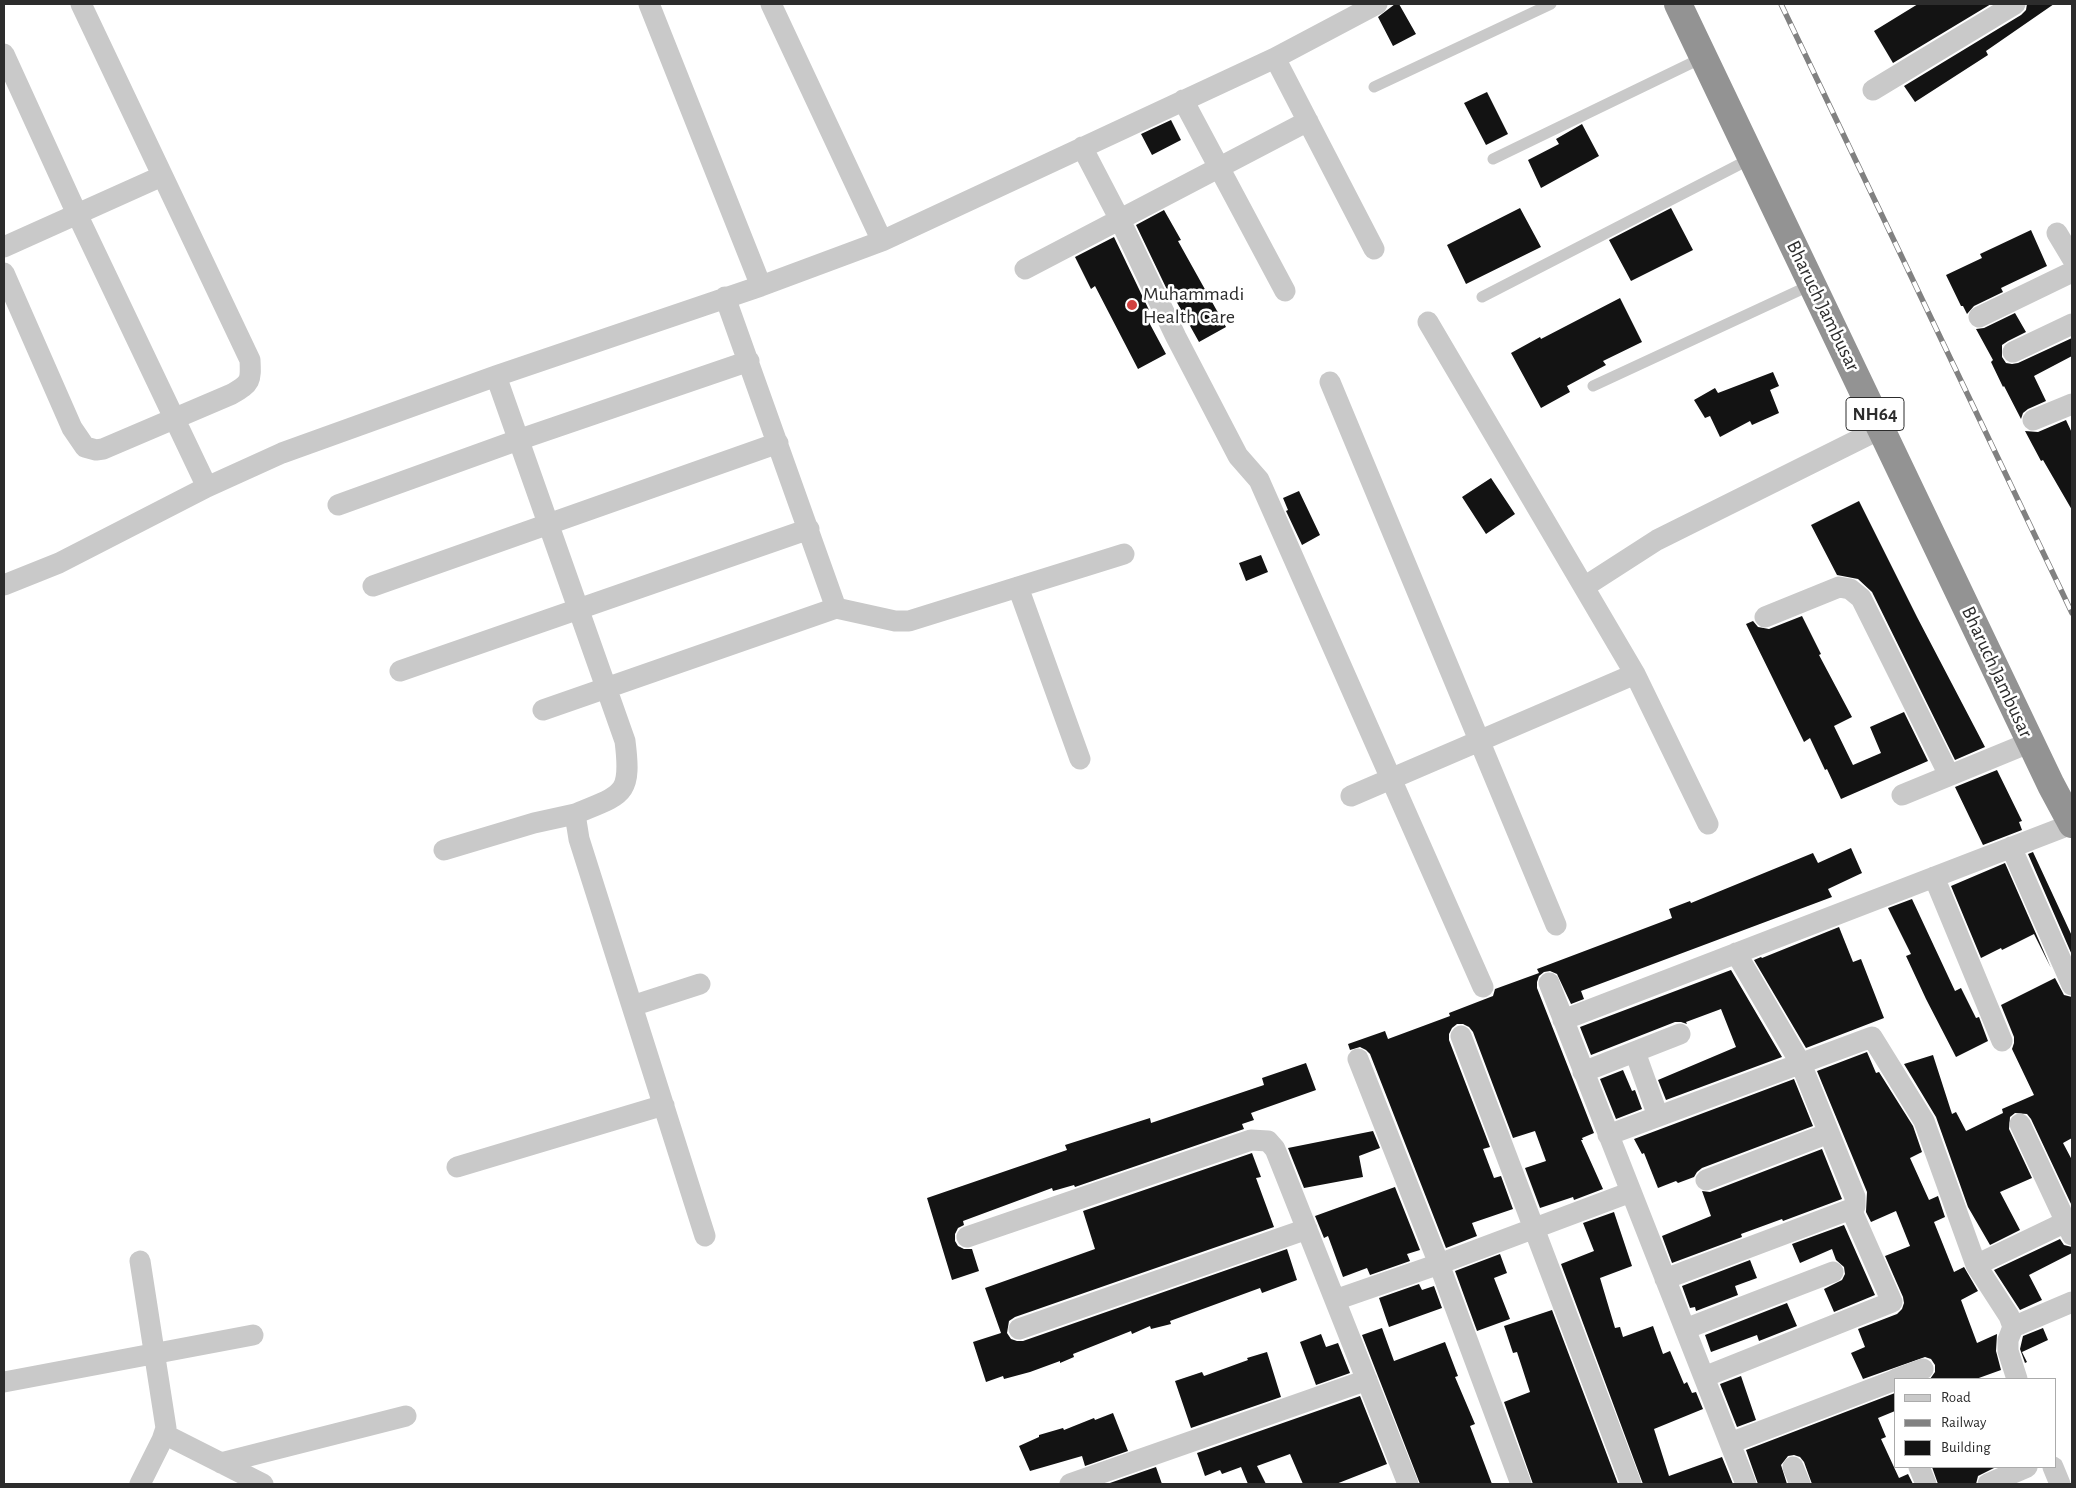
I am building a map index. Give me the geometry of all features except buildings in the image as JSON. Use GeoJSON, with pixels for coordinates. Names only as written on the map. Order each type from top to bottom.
{"type":"FeatureCollection","features":[{"type":"Feature","properties":{"kind":"highway","name":"Bharuch Jambusar"},"geometry":{"type":"LineString","coordinates":[[1678,4],[2072,824]]}},
{"type":"Feature","properties":{"kind":"street"},"geometry":{"type":"LineString","coordinates":[[4,274],[72,428],[85,447],[96,450],[103,449],[232,394],[244,387],[251,377],[250,360],[81,4]]}},
{"type":"Feature","properties":{"kind":"street"},"geometry":{"type":"LineString","coordinates":[[649,4],[760,286]]}},
{"type":"Feature","properties":{"kind":"street"},"geometry":{"type":"LineString","coordinates":[[770,4],[882,241]]}},
{"type":"Feature","properties":{"kind":"street"},"geometry":{"type":"LineString","coordinates":[[4,585],[59,563],[207,487],[282,453],[496,376],[760,286],[882,241],[1275,58],[1377,4]]}},
{"type":"Feature","properties":{"kind":"street"},"geometry":{"type":"LineString","coordinates":[[1873,90],[2015,4]]}},
{"type":"Feature","properties":{"kind":"street"},"geometry":{"type":"LineString","coordinates":[[4,54],[77,214],[207,487]]}},
{"type":"Feature","properties":{"kind":"street"},"geometry":{"type":"LineString","coordinates":[[1275,58],[1374,249]]}},
{"type":"Feature","properties":{"kind":"street"},"geometry":{"type":"LineString","coordinates":[[1183,100],[1286,291]]}},
{"type":"Feature","properties":{"kind":"street"},"geometry":{"type":"LineString","coordinates":[[1025,269],[1308,121]]}},
{"type":"Feature","properties":{"kind":"street"},"geometry":{"type":"LineString","coordinates":[[1082,147],[1120,218],[1176,336],[1238,456],[1259,480],[1483,987]]}},
{"type":"Feature","properties":{"kind":"street"},"geometry":{"type":"LineString","coordinates":[[4,247],[162,176]]}},
{"type":"Feature","properties":{"kind":"street"},"geometry":{"type":"LineString","coordinates":[[2057,233],[2072,258]]}},
{"type":"Feature","properties":{"kind":"street"},"geometry":{"type":"LineString","coordinates":[[1979,317],[2072,272]]}},
{"type":"Feature","properties":{"kind":"street"},"geometry":{"type":"LineString","coordinates":[[725,297],[836,608]]}},
{"type":"Feature","properties":{"kind":"street"},"geometry":{"type":"LineString","coordinates":[[1428,322],[1635,674],[1708,824]]}},
{"type":"Feature","properties":{"kind":"street"},"geometry":{"type":"LineString","coordinates":[[2013,352],[2072,324]]}},
{"type":"Feature","properties":{"kind":"street"},"geometry":{"type":"LineString","coordinates":[[338,505],[518,440],[749,361]]}},
{"type":"Feature","properties":{"kind":"street"},"geometry":{"type":"LineString","coordinates":[[444,850],[575,814],[615,798],[625,784],[628,767],[625,741],[496,376]]}},
{"type":"Feature","properties":{"kind":"street"},"geometry":{"type":"LineString","coordinates":[[1330,382],[1556,926]]}},
{"type":"Feature","properties":{"kind":"street"},"geometry":{"type":"LineString","coordinates":[[2033,420],[2072,404]]}},
{"type":"Feature","properties":{"kind":"street"},"geometry":{"type":"LineString","coordinates":[[1584,587],[1657,540],[1882,428]]}},
{"type":"Feature","properties":{"kind":"street"},"geometry":{"type":"LineString","coordinates":[[373,586],[778,442]]}},
{"type":"Feature","properties":{"kind":"street"},"geometry":{"type":"LineString","coordinates":[[400,671],[809,529]]}},
{"type":"Feature","properties":{"kind":"street"},"geometry":{"type":"LineString","coordinates":[[543,710],[836,608],[895,621],[909,621],[1124,554]]}},
{"type":"Feature","properties":{"kind":"street"},"geometry":{"type":"LineString","coordinates":[[1018,587],[1080,760]]}},
{"type":"Feature","properties":{"kind":"street"},"geometry":{"type":"LineString","coordinates":[[1766,617],[1839,587],[1850,589],[1861,598],[1949,775]]}},
{"type":"Feature","properties":{"kind":"street"},"geometry":{"type":"LineString","coordinates":[[1351,796],[1635,674]]}},
{"type":"Feature","properties":{"kind":"street"},"geometry":{"type":"LineString","coordinates":[[1902,794],[2031,742]]}},
{"type":"Feature","properties":{"kind":"street"},"geometry":{"type":"LineString","coordinates":[[575,814],[579,839],[586,862],[705,1236]]}},
{"type":"Feature","properties":{"kind":"street"},"geometry":{"type":"LineString","coordinates":[[1563,1020],[2072,824]]}},
{"type":"Feature","properties":{"kind":"street"},"geometry":{"type":"LineString","coordinates":[[2012,847],[2072,985]]}},
{"type":"Feature","properties":{"kind":"street"},"geometry":{"type":"LineString","coordinates":[[1934,877],[2002,1041]]}},
{"type":"Feature","properties":{"kind":"street"},"geometry":{"type":"LineString","coordinates":[[1665,1279],[1855,1206],[1855,1197],[1801,1064],[1736,953]]}},
{"type":"Feature","properties":{"kind":"street"},"geometry":{"type":"LineString","coordinates":[[1548,983],[1746,1484]]}},
{"type":"Feature","properties":{"kind":"street"},"geometry":{"type":"LineString","coordinates":[[632,1006],[700,984]]}},
{"type":"Feature","properties":{"kind":"street"},"geometry":{"type":"LineString","coordinates":[[1584,1072],[1680,1034]]}},
{"type":"Feature","properties":{"kind":"street"},"geometry":{"type":"LineString","coordinates":[[1461,1036],[1631,1484]]}},
{"type":"Feature","properties":{"kind":"street"},"geometry":{"type":"LineString","coordinates":[[1608,1135],[1872,1037],[1924,1122],[1976,1265],[2009,1316],[2013,1327],[2008,1340],[2008,1351],[2018,1378]]}},
{"type":"Feature","properties":{"kind":"street"},"geometry":{"type":"LineString","coordinates":[[1635,1052],[1658,1116]]}},
{"type":"Feature","properties":{"kind":"street"},"geometry":{"type":"LineString","coordinates":[[1358,1059],[1439,1264],[1521,1484]]}},
{"type":"Feature","properties":{"kind":"street"},"geometry":{"type":"LineString","coordinates":[[457,1167],[664,1105]]}},
{"type":"Feature","properties":{"kind":"street"},"geometry":{"type":"LineString","coordinates":[[1976,1265],[2070,1225],[2020,1124]]}},
{"type":"Feature","properties":{"kind":"street"},"geometry":{"type":"LineString","coordinates":[[1706,1180],[1829,1133]]}},
{"type":"Feature","properties":{"kind":"street"},"geometry":{"type":"LineString","coordinates":[[967,1237],[1251,1140],[1268,1142],[1275,1148],[1367,1380],[1402,1483]]}},
{"type":"Feature","properties":{"kind":"street"},"geometry":{"type":"LineString","coordinates":[[1335,1300],[1439,1264],[1631,1192]]}},
{"type":"Feature","properties":{"kind":"street"},"geometry":{"type":"LineString","coordinates":[[1704,1377],[1892,1302],[1851,1209]]}},
{"type":"Feature","properties":{"kind":"street"},"geometry":{"type":"LineString","coordinates":[[1019,1329],[1306,1229]]}},
{"type":"Feature","properties":{"kind":"street"},"geometry":{"type":"LineString","coordinates":[[140,1261],[166,1420],[164,1434],[140,1484]]}},
{"type":"Feature","properties":{"kind":"street"},"geometry":{"type":"LineString","coordinates":[[1684,1329],[1833,1272]]}},
{"type":"Feature","properties":{"kind":"street"},"geometry":{"type":"LineString","coordinates":[[2013,1327],[2072,1302]]}},
{"type":"Feature","properties":{"kind":"street"},"geometry":{"type":"LineString","coordinates":[[4,1382],[253,1335]]}},
{"type":"Feature","properties":{"kind":"street"},"geometry":{"type":"LineString","coordinates":[[1901,1378],[1923,1369]]}},
{"type":"Feature","properties":{"kind":"street"},"geometry":{"type":"LineString","coordinates":[[1070,1484],[1367,1380]]}},
{"type":"Feature","properties":{"kind":"street"},"geometry":{"type":"LineString","coordinates":[[1730,1443],[1894,1381]]}},
{"type":"Feature","properties":{"kind":"street"},"geometry":{"type":"LineString","coordinates":[[222,1463],[406,1416]]}},
{"type":"Feature","properties":{"kind":"street"},"geometry":{"type":"LineString","coordinates":[[164,1434],[263,1484]]}},
{"type":"Feature","properties":{"kind":"street"},"geometry":{"type":"LineString","coordinates":[[1919,1468],[1926,1484]]}},
{"type":"Feature","properties":{"kind":"street"},"geometry":{"type":"LineString","coordinates":[[1988,1484],[2025,1468]]}},
{"type":"Feature","properties":{"kind":"street"},"geometry":{"type":"LineString","coordinates":[[2053,1468],[2060,1484]]}},
{"type":"Feature","properties":{"kind":"lane"},"geometry":{"type":"LineString","coordinates":[[1374,87],[1551,4]]}},
{"type":"Feature","properties":{"kind":"lane"},"geometry":{"type":"LineString","coordinates":[[1492,159],[1704,57]]}},
{"type":"Feature","properties":{"kind":"lane"},"geometry":{"type":"LineString","coordinates":[[1482,298],[1752,158]]}},
{"type":"Feature","properties":{"kind":"lane"},"geometry":{"type":"LineString","coordinates":[[1593,386],[1813,284]]}},
{"type":"Feature","properties":{"kind":"railway"},"geometry":{"type":"LineString","coordinates":[[1781,4],[2072,613]]}},
{"type":"Feature","properties":{"kind":"place","name":"Muhammadi Health Care"},"geometry":{"type":"Point","coordinates":[1132,305]}}]}
